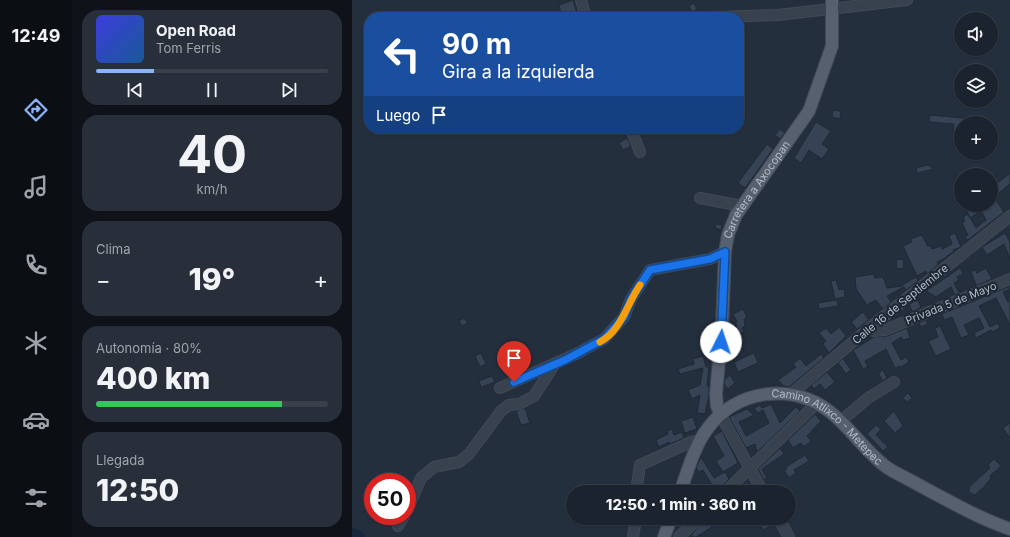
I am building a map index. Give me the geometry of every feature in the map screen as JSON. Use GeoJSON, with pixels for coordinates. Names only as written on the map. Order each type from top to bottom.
{"type":"FeatureCollection","features":[{"type":"Feature","properties":{"kind":"main road","name":"Carretera a Axocopan"},"geometry":{"type":"LineString","coordinates":[[720,414],[717,406],[716,394],[722,328],[725,252],[728,236],[736,215],[808,111],[832,46],[832,5]]}},
{"type":"Feature","properties":{"kind":"main road","name":"Camino Atlixco - Metepec"},"geometry":{"type":"LineString","coordinates":[[683,485],[700,440],[720,414],[732,404],[752,396],[774,393],[791,394],[817,403],[841,421],[885,466],[953,504],[1010,529]]}},
{"type":"Feature","properties":{"kind":"main road"},"geometry":{"type":"LineString","coordinates":[[664,537],[668,525]]}},
{"type":"Feature","properties":{"kind":"street"},"geometry":{"type":"LineString","coordinates":[[581,0],[585,12]]}},
{"type":"Feature","properties":{"kind":"street"},"geometry":{"type":"LineString","coordinates":[[744,16],[778,15],[832,5],[907,0]]}},
{"type":"Feature","properties":{"kind":"street"},"geometry":{"type":"LineString","coordinates":[[633,134],[640,152]]}},
{"type":"Feature","properties":{"kind":"street"},"geometry":{"type":"LineString","coordinates":[[700,198],[742,206]]}},
{"type":"Feature","properties":{"kind":"street","name":"Calle 16 de Septiembre"},"geometry":{"type":"LineString","coordinates":[[791,394],[868,329],[1009,219]]}},
{"type":"Feature","properties":{"kind":"street"},"geometry":{"type":"LineString","coordinates":[[500,388],[554,365],[604,339],[624,317],[631,299],[650,270],[710,259],[725,252]]}},
{"type":"Feature","properties":{"kind":"street","name":"Privada 5 de Mayo"},"geometry":{"type":"LineString","coordinates":[[868,329],[874,331],[886,330],[1010,279]]}},
{"type":"Feature","properties":{"kind":"street"},"geometry":{"type":"LineString","coordinates":[[416,490],[421,478],[434,467],[459,462],[469,454],[501,411],[509,405],[519,404],[534,396],[554,365]]}},
{"type":"Feature","properties":{"kind":"street"},"geometry":{"type":"LineString","coordinates":[[841,421],[868,398],[894,382]]}},
{"type":"Feature","properties":{"kind":"street"},"geometry":{"type":"LineString","coordinates":[[733,485],[817,403]]}},
{"type":"Feature","properties":{"kind":"street"},"geometry":{"type":"LineString","coordinates":[[720,414],[759,485]]}},
{"type":"Feature","properties":{"kind":"street"},"geometry":{"type":"LineString","coordinates":[[637,485],[640,465],[691,442],[700,440]]}},
{"type":"Feature","properties":{"kind":"street"},"geometry":{"type":"LineString","coordinates":[[633,537],[635,525]]}},
{"type":"Feature","properties":{"kind":"street"},"geometry":{"type":"LineString","coordinates":[[679,537],[692,525]]}},
{"type":"Feature","properties":{"kind":"street"},"geometry":{"type":"LineString","coordinates":[[782,525],[789,537]]}},
{"type":"Feature","properties":{"kind":"building"},"geometry":{"type":"Polygon","coordinates":[[[573,0],[577,12],[561,12],[559,5],[573,0]]]}},
{"type":"Feature","properties":{"kind":"building"},"geometry":{"type":"Polygon","coordinates":[[[694,3],[697,9],[692,12],[689,6],[694,3]]]}},
{"type":"Feature","properties":{"kind":"building"},"geometry":{"type":"Polygon","coordinates":[[[833,110],[841,111],[840,119],[832,117],[833,110]]]}},
{"type":"Feature","properties":{"kind":"building"},"geometry":{"type":"Polygon","coordinates":[[[930,115],[954,117],[954,124],[929,122],[930,115]]]}},
{"type":"Feature","properties":{"kind":"building"},"geometry":{"type":"Polygon","coordinates":[[[816,122],[831,131],[822,144],[829,149],[822,159],[809,150],[801,163],[794,158],[816,122]]]}},
{"type":"Feature","properties":{"kind":"building"},"geometry":{"type":"Polygon","coordinates":[[[780,129],[785,133],[780,139],[775,135],[780,129]]]}},
{"type":"Feature","properties":{"kind":"building"},"geometry":{"type":"Polygon","coordinates":[[[627,138],[631,146],[623,150],[619,143],[627,138]]]}},
{"type":"Feature","properties":{"kind":"building"},"geometry":{"type":"Polygon","coordinates":[[[767,144],[773,149],[745,188],[738,183],[767,144]]]}},
{"type":"Feature","properties":{"kind":"building"},"geometry":{"type":"Polygon","coordinates":[[[928,165],[934,169],[917,173],[916,168],[928,165]]]}},
{"type":"Feature","properties":{"kind":"building"},"geometry":{"type":"Polygon","coordinates":[[[1010,173],[1010,184],[998,194],[998,182],[1010,173]]]}},
{"type":"Feature","properties":{"kind":"building"},"geometry":{"type":"Polygon","coordinates":[[[998,203],[1004,212],[968,240],[965,237],[968,235],[962,223],[965,221],[963,217],[968,214],[969,215],[968,212],[979,212],[970,218],[976,228],[986,220],[982,212],[998,212],[998,203]]]}},
{"type":"Feature","properties":{"kind":"building"},"geometry":{"type":"Polygon","coordinates":[[[716,224],[722,225],[721,230],[715,228],[716,224]]]}},
{"type":"Feature","properties":{"kind":"building"},"geometry":{"type":"Polygon","coordinates":[[[955,233],[961,247],[953,250],[954,252],[937,262],[938,265],[927,274],[926,271],[917,276],[903,246],[912,242],[910,239],[922,235],[928,247],[930,245],[932,249],[941,246],[942,249],[952,244],[949,236],[955,233]]]}},
{"type":"Feature","properties":{"kind":"building"},"geometry":{"type":"Polygon","coordinates":[[[1005,233],[1010,242],[1010,259],[1004,244],[987,255],[982,247],[1005,233]]]}},
{"type":"Feature","properties":{"kind":"building"},"geometry":{"type":"Polygon","coordinates":[[[897,259],[904,260],[903,269],[896,268],[897,259]]]}},
{"type":"Feature","properties":{"kind":"building"},"geometry":{"type":"Polygon","coordinates":[[[960,268],[963,274],[957,277],[959,280],[954,283],[959,292],[964,291],[955,295],[951,287],[936,297],[926,291],[960,268]]]}},
{"type":"Feature","properties":{"kind":"building"},"geometry":{"type":"Polygon","coordinates":[[[986,268],[992,279],[971,288],[976,285],[971,272],[975,270],[977,273],[986,268]]]}},
{"type":"Feature","properties":{"kind":"building"},"geometry":{"type":"Polygon","coordinates":[[[874,274],[875,278],[883,277],[887,288],[903,286],[902,285],[916,277],[918,281],[906,290],[904,287],[887,296],[891,302],[883,309],[876,300],[867,305],[856,289],[855,277],[874,274]]]}},
{"type":"Feature","properties":{"kind":"building"},"geometry":{"type":"Polygon","coordinates":[[[836,280],[839,290],[844,289],[845,297],[835,299],[831,281],[836,280]]]}},
{"type":"Feature","properties":{"kind":"building"},"geometry":{"type":"Polygon","coordinates":[[[1010,286],[1010,289],[1003,292],[1008,302],[1010,301],[1010,325],[996,298],[979,306],[990,327],[998,323],[1000,328],[992,332],[991,330],[976,338],[974,333],[984,328],[979,318],[964,325],[969,335],[961,338],[952,317],[944,320],[942,314],[1010,286]]]}},
{"type":"Feature","properties":{"kind":"building"},"geometry":{"type":"Polygon","coordinates":[[[917,299],[921,307],[913,312],[909,305],[917,299]]]}},
{"type":"Feature","properties":{"kind":"building"},"geometry":{"type":"Polygon","coordinates":[[[837,300],[838,306],[819,309],[818,303],[837,300]]]}},
{"type":"Feature","properties":{"kind":"building"},"geometry":{"type":"Polygon","coordinates":[[[743,309],[747,317],[744,319],[745,326],[742,328],[744,332],[737,335],[733,328],[737,326],[735,323],[737,322],[733,314],[743,309]]]}},
{"type":"Feature","properties":{"kind":"building"},"geometry":{"type":"Polygon","coordinates":[[[863,312],[869,320],[857,329],[851,322],[863,312]]]}},
{"type":"Feature","properties":{"kind":"building"},"geometry":{"type":"Polygon","coordinates":[[[464,318],[468,323],[462,326],[459,321],[464,318]]]}},
{"type":"Feature","properties":{"kind":"building"},"geometry":{"type":"Polygon","coordinates":[[[926,320],[928,324],[921,327],[919,323],[926,320]]]}},
{"type":"Feature","properties":{"kind":"building"},"geometry":{"type":"Polygon","coordinates":[[[940,326],[951,349],[936,356],[928,341],[938,337],[935,328],[940,326]]]}},
{"type":"Feature","properties":{"kind":"building"},"geometry":{"type":"Polygon","coordinates":[[[839,327],[846,336],[829,353],[823,344],[826,341],[819,333],[826,328],[831,334],[839,327]]]}},
{"type":"Feature","properties":{"kind":"building"},"geometry":{"type":"Polygon","coordinates":[[[907,328],[910,338],[903,340],[901,337],[892,343],[901,360],[906,357],[909,362],[901,367],[895,368],[886,349],[865,361],[868,367],[863,369],[853,350],[874,337],[887,336],[907,328]]]}},
{"type":"Feature","properties":{"kind":"building"},"geometry":{"type":"Polygon","coordinates":[[[481,353],[486,364],[480,367],[475,356],[481,353]]]}},
{"type":"Feature","properties":{"kind":"building"},"geometry":{"type":"Polygon","coordinates":[[[754,353],[758,363],[738,372],[734,362],[754,353]]]}},
{"type":"Feature","properties":{"kind":"building"},"geometry":{"type":"Polygon","coordinates":[[[821,354],[824,358],[789,387],[784,386],[778,380],[796,367],[793,364],[800,358],[806,366],[821,354]]]}},
{"type":"Feature","properties":{"kind":"building"},"geometry":{"type":"Polygon","coordinates":[[[703,356],[706,367],[709,367],[707,386],[709,386],[709,395],[705,414],[697,413],[700,395],[692,399],[688,390],[700,385],[703,368],[680,374],[678,369],[694,364],[693,359],[703,356]]]}},
{"type":"Feature","properties":{"kind":"building"},"geometry":{"type":"Polygon","coordinates":[[[843,358],[851,370],[846,374],[838,363],[843,358]]]}},
{"type":"Feature","properties":{"kind":"building"},"geometry":{"type":"Polygon","coordinates":[[[883,370],[887,378],[883,381],[878,373],[883,370]]]}},
{"type":"Feature","properties":{"kind":"building"},"geometry":{"type":"Polygon","coordinates":[[[827,372],[835,382],[825,390],[820,384],[814,389],[811,385],[827,372]]]}},
{"type":"Feature","properties":{"kind":"building"},"geometry":{"type":"Polygon","coordinates":[[[730,375],[735,383],[728,389],[724,384],[725,379],[730,375]]]}},
{"type":"Feature","properties":{"kind":"building"},"geometry":{"type":"Polygon","coordinates":[[[492,376],[495,382],[481,387],[479,381],[492,376]]]}},
{"type":"Feature","properties":{"kind":"building"},"geometry":{"type":"Polygon","coordinates":[[[908,393],[912,398],[907,402],[903,398],[908,393]]]}},
{"type":"Feature","properties":{"kind":"building"},"geometry":{"type":"Polygon","coordinates":[[[771,404],[780,423],[796,407],[800,411],[757,452],[755,444],[746,448],[729,417],[747,409],[754,415],[739,422],[746,436],[769,423],[763,410],[758,413],[754,408],[760,405],[762,408],[771,404]]]}},
{"type":"Feature","properties":{"kind":"building"},"geometry":{"type":"Polygon","coordinates":[[[525,408],[530,423],[521,425],[516,411],[525,408]]]}},
{"type":"Feature","properties":{"kind":"building"},"geometry":{"type":"Polygon","coordinates":[[[894,411],[903,426],[895,433],[884,421],[894,411]]]}},
{"type":"Feature","properties":{"kind":"building"},"geometry":{"type":"Polygon","coordinates":[[[815,414],[821,421],[807,436],[811,441],[804,447],[801,443],[793,448],[788,440],[815,414]]]}},
{"type":"Feature","properties":{"kind":"building"},"geometry":{"type":"Polygon","coordinates":[[[693,417],[697,429],[685,433],[681,421],[693,417]]]}},
{"type":"Feature","properties":{"kind":"building"},"geometry":{"type":"Polygon","coordinates":[[[1010,423],[1010,438],[1003,428],[1010,423]]]}},
{"type":"Feature","properties":{"kind":"building"},"geometry":{"type":"Polygon","coordinates":[[[876,425],[881,429],[876,435],[888,447],[883,451],[867,434],[876,425]]]}},
{"type":"Feature","properties":{"kind":"building"},"geometry":{"type":"Polygon","coordinates":[[[672,429],[674,435],[682,432],[684,438],[670,444],[669,442],[659,447],[656,440],[668,434],[667,431],[672,429]]]}},
{"type":"Feature","properties":{"kind":"building"},"geometry":{"type":"Polygon","coordinates":[[[722,431],[738,463],[723,472],[716,461],[724,456],[713,436],[722,431]]]}},
{"type":"Feature","properties":{"kind":"building"},"geometry":{"type":"Polygon","coordinates":[[[780,448],[784,454],[762,469],[767,478],[764,480],[758,469],[780,448]]]}},
{"type":"Feature","properties":{"kind":"building"},"geometry":{"type":"Polygon","coordinates":[[[805,455],[809,461],[794,470],[796,473],[789,478],[784,470],[787,469],[786,467],[805,455]]]}},
{"type":"Feature","properties":{"kind":"building"},"geometry":{"type":"Polygon","coordinates":[[[701,457],[714,478],[725,472],[729,479],[723,485],[712,485],[703,470],[699,472],[696,468],[701,457]]]}},
{"type":"Feature","properties":{"kind":"building"},"geometry":{"type":"Polygon","coordinates":[[[994,459],[1001,466],[990,476],[991,478],[984,487],[975,495],[972,494],[968,490],[970,489],[969,487],[990,468],[988,465],[994,459]]]}},
{"type":"Feature","properties":{"kind":"building"},"geometry":{"type":"Polygon","coordinates":[[[700,525],[711,525],[712,527],[696,537],[692,537],[692,534],[700,525]]]}},
{"type":"Feature","properties":{"kind":"building"},"geometry":{"type":"Polygon","coordinates":[[[760,525],[772,525],[763,530],[760,525]]]}},
{"type":"Feature","properties":{"kind":"waterway"},"geometry":{"type":"LineString","coordinates":[[352,534],[359,537]]}},
{"type":"Feature","properties":{"kind":"slow traffic"},"geometry":{"type":"LineString","coordinates":[[600,342],[624,317],[631,299],[640,285]]}},
{"type":"Feature","properties":{"kind":"route"},"geometry":{"type":"LineString","coordinates":[[514,382],[565,360],[604,339],[624,317],[631,299],[650,270],[710,259],[725,252],[721,342]]}}]}
